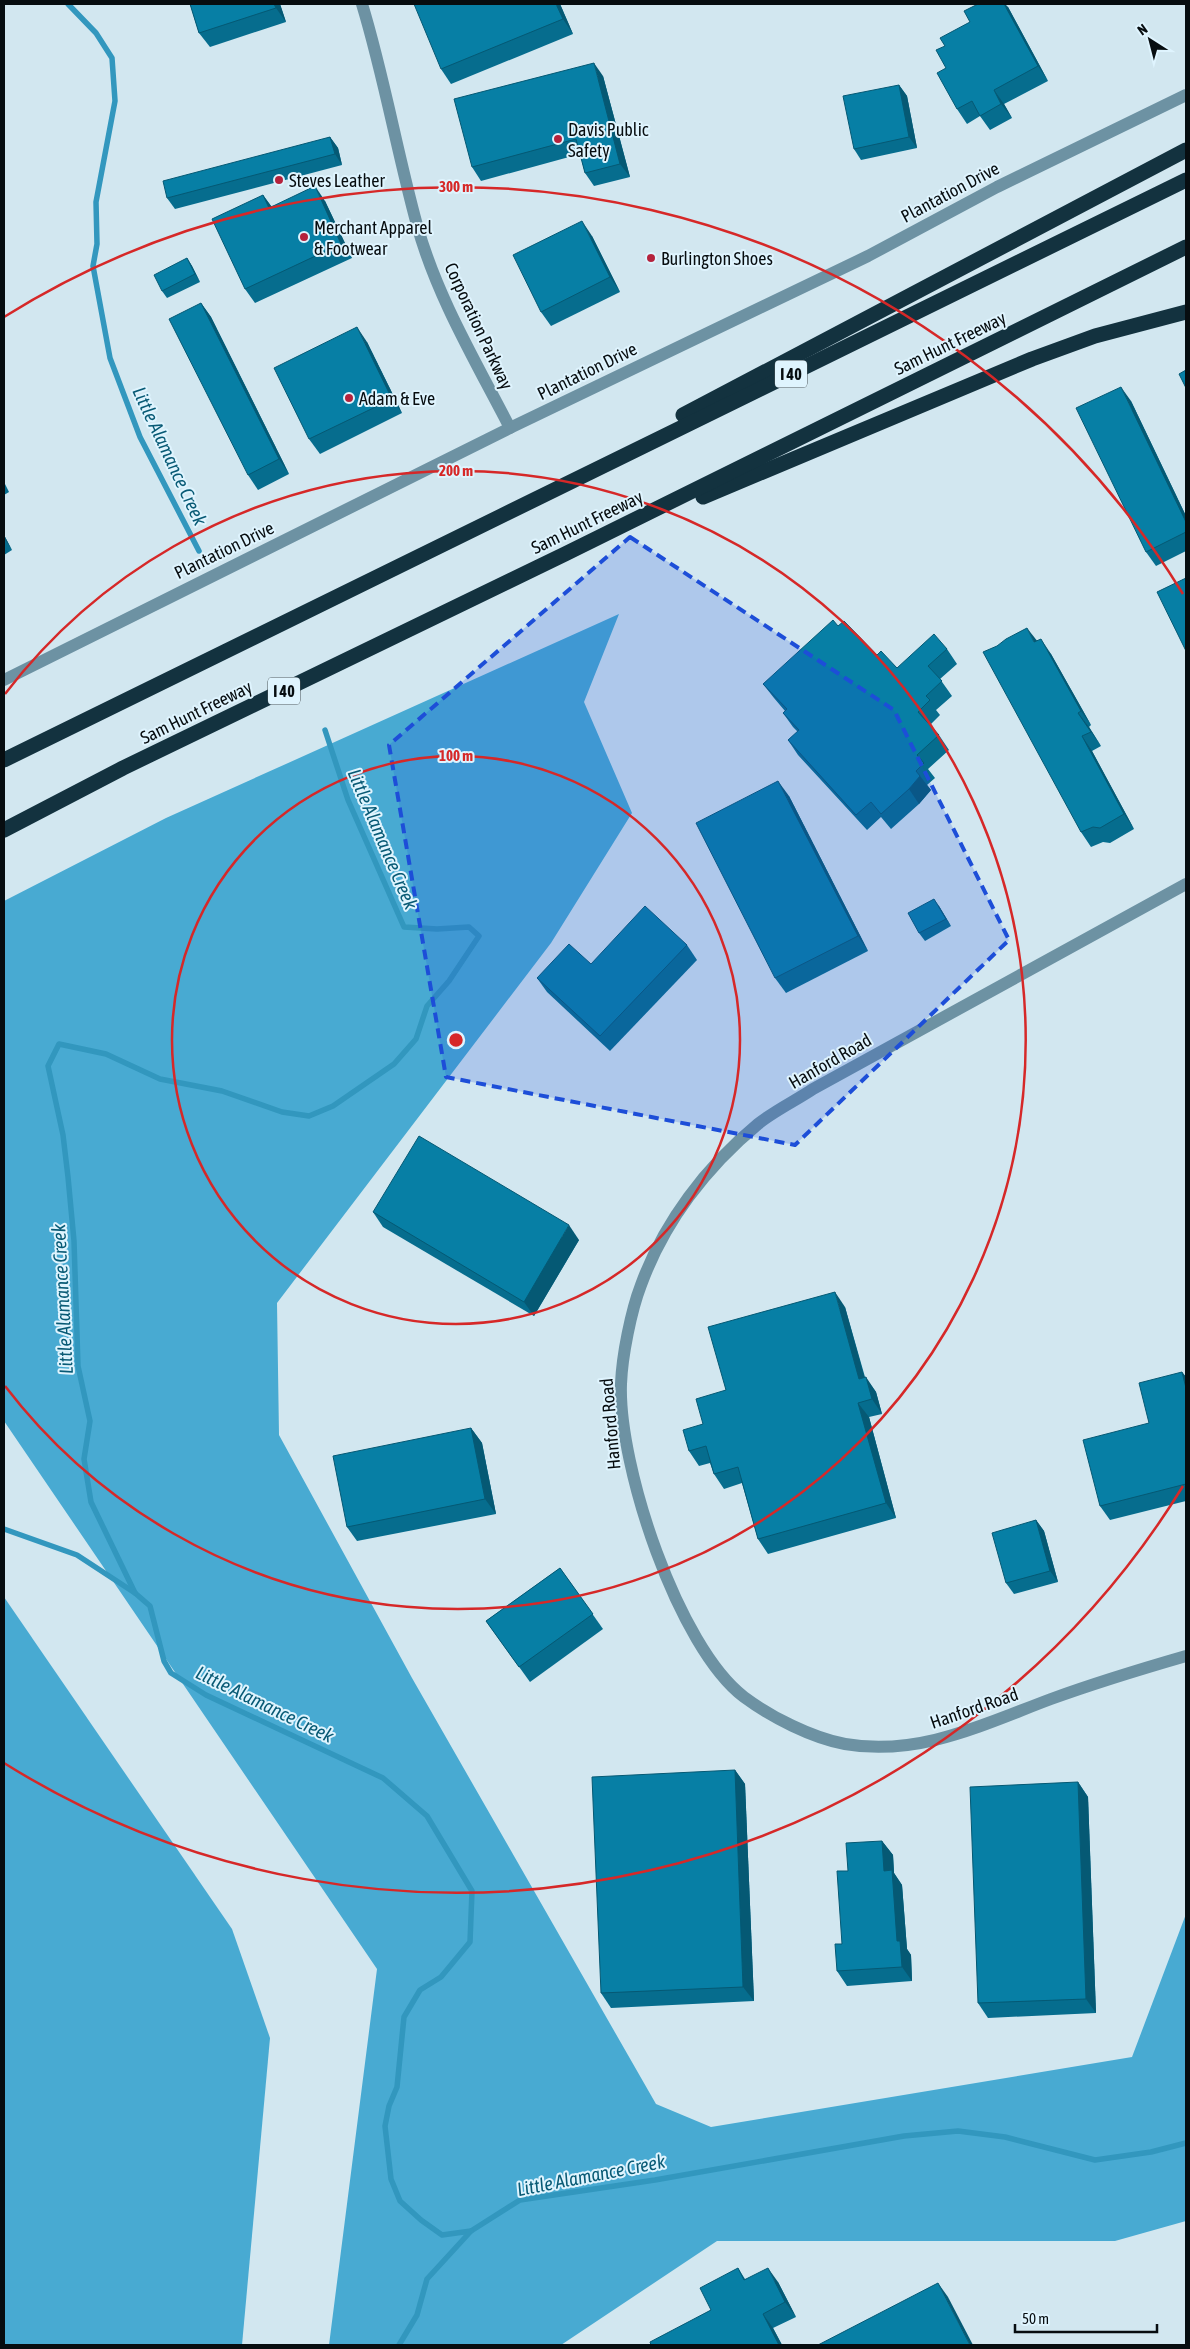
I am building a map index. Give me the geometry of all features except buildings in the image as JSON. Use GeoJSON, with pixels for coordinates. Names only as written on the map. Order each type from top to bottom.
{"type":"FeatureCollection","features":[{"type":"Feature","properties":{"kind":"highway"},"geometry":{"type":"LineString","coordinates":[[395,567],[1186,150]]}},
{"type":"Feature","properties":{"kind":"highway","name":"I 40"},"geometry":{"type":"LineString","coordinates":[[4,760],[1186,180]]}},
{"type":"Feature","properties":{"kind":"highway","name":"Sam Hunt Freeway"},"geometry":{"type":"LineString","coordinates":[[4,830],[132,764],[565,554],[1186,247]]}},
{"type":"Feature","properties":{"kind":"highway"},"geometry":{"type":"LineString","coordinates":[[565,554],[1032,359],[1095,336],[1186,312]]}},
{"type":"Feature","properties":{"kind":"street","name":"Corporation Parkway"},"geometry":{"type":"LineString","coordinates":[[362,4],[418,226],[434,276],[456,324],[510,428]]}},
{"type":"Feature","properties":{"kind":"street","name":"Plantation Drive"},"geometry":{"type":"LineString","coordinates":[[4,680],[510,428],[868,256],[997,187],[1186,95]]}},
{"type":"Feature","properties":{"kind":"street","name":"Hanford Road"},"geometry":{"type":"LineString","coordinates":[[1186,884],[813,1089],[759,1123],[711,1169],[670,1223],[640,1286],[626,1345],[621,1384],[630,1471],[659,1558],[684,1617],[707,1657],[742,1696],[790,1725],[844,1744],[883,1747],[934,1742],[1054,1698],[1186,1656]]}},
{"type":"Feature","properties":{"kind":"highlighted area"},"geometry":{"type":"Polygon","coordinates":[[[630,537],[894,710],[1009,940],[795,1145],[446,1077],[389,745],[630,537]]]}},
{"type":"Feature","properties":{"kind":"shaded area"},"geometry":{"type":"Polygon","coordinates":[[[619,614],[584,702],[632,813],[551,943],[277,1303],[279,1435],[412,1678],[656,2104],[711,2127],[1132,2057],[1186,1914],[1186,2221],[1115,2241],[717,2241],[561,2345],[329,2345],[377,1969],[4,1421],[4,901],[166,818],[619,614]]]}},
{"type":"Feature","properties":{"kind":"shaded area"},"geometry":{"type":"Polygon","coordinates":[[[4,1597],[232,1929],[270,2038],[242,2345],[4,2345],[4,1597]]]}},
{"type":"Feature","properties":{"kind":"waterway","name":"Little Alamance Creek"},"geometry":{"type":"LineString","coordinates":[[68,4],[96,33],[112,58],[115,101],[96,202],[97,244],[93,266],[110,358],[140,437],[199,551]]}},
{"type":"Feature","properties":{"kind":"waterway","name":"Little Alamance Creek"},"geometry":{"type":"LineString","coordinates":[[325,730],[348,800],[404,927],[437,929],[469,927],[479,936],[449,981],[427,1006],[416,1039],[394,1064],[333,1106],[309,1116],[282,1112],[222,1091],[160,1079],[106,1054],[59,1044],[48,1066],[63,1135],[68,1177],[74,1241],[78,1366],[90,1421],[84,1459],[91,1502],[135,1593],[150,1606],[164,1661],[171,1673],[206,1695],[383,1778],[427,1816],[472,1891],[470,1942],[441,1977],[420,1990],[404,2017],[397,2087],[389,2106],[385,2126],[391,2179],[400,2201],[421,2220],[442,2235],[471,2231],[520,2200],[655,2180],[904,2136],[958,2131],[1005,2137],[1095,2160],[1151,2152],[1186,2143]]}},
{"type":"Feature","properties":{"kind":"waterway"},"geometry":{"type":"LineString","coordinates":[[4,1529],[77,1555],[135,1593]]}},
{"type":"Feature","properties":{"kind":"waterway"},"geometry":{"type":"LineString","coordinates":[[399,2345],[417,2315],[427,2279],[471,2231]]}},
{"type":"Feature","properties":{"kind":"place","name":"Davis Public Safety"},"geometry":{"type":"Point","coordinates":[558,139]}},
{"type":"Feature","properties":{"kind":"place","name":"Steves Leather"},"geometry":{"type":"Point","coordinates":[279,180]}},
{"type":"Feature","properties":{"kind":"place","name":"Merchant Apparel & Footwear"},"geometry":{"type":"Point","coordinates":[304,237]}},
{"type":"Feature","properties":{"kind":"place","name":"Burlington Shoes"},"geometry":{"type":"Point","coordinates":[651,258]}},
{"type":"Feature","properties":{"kind":"place","name":"Adam & Eve"},"geometry":{"type":"Point","coordinates":[349,398]}}]}
